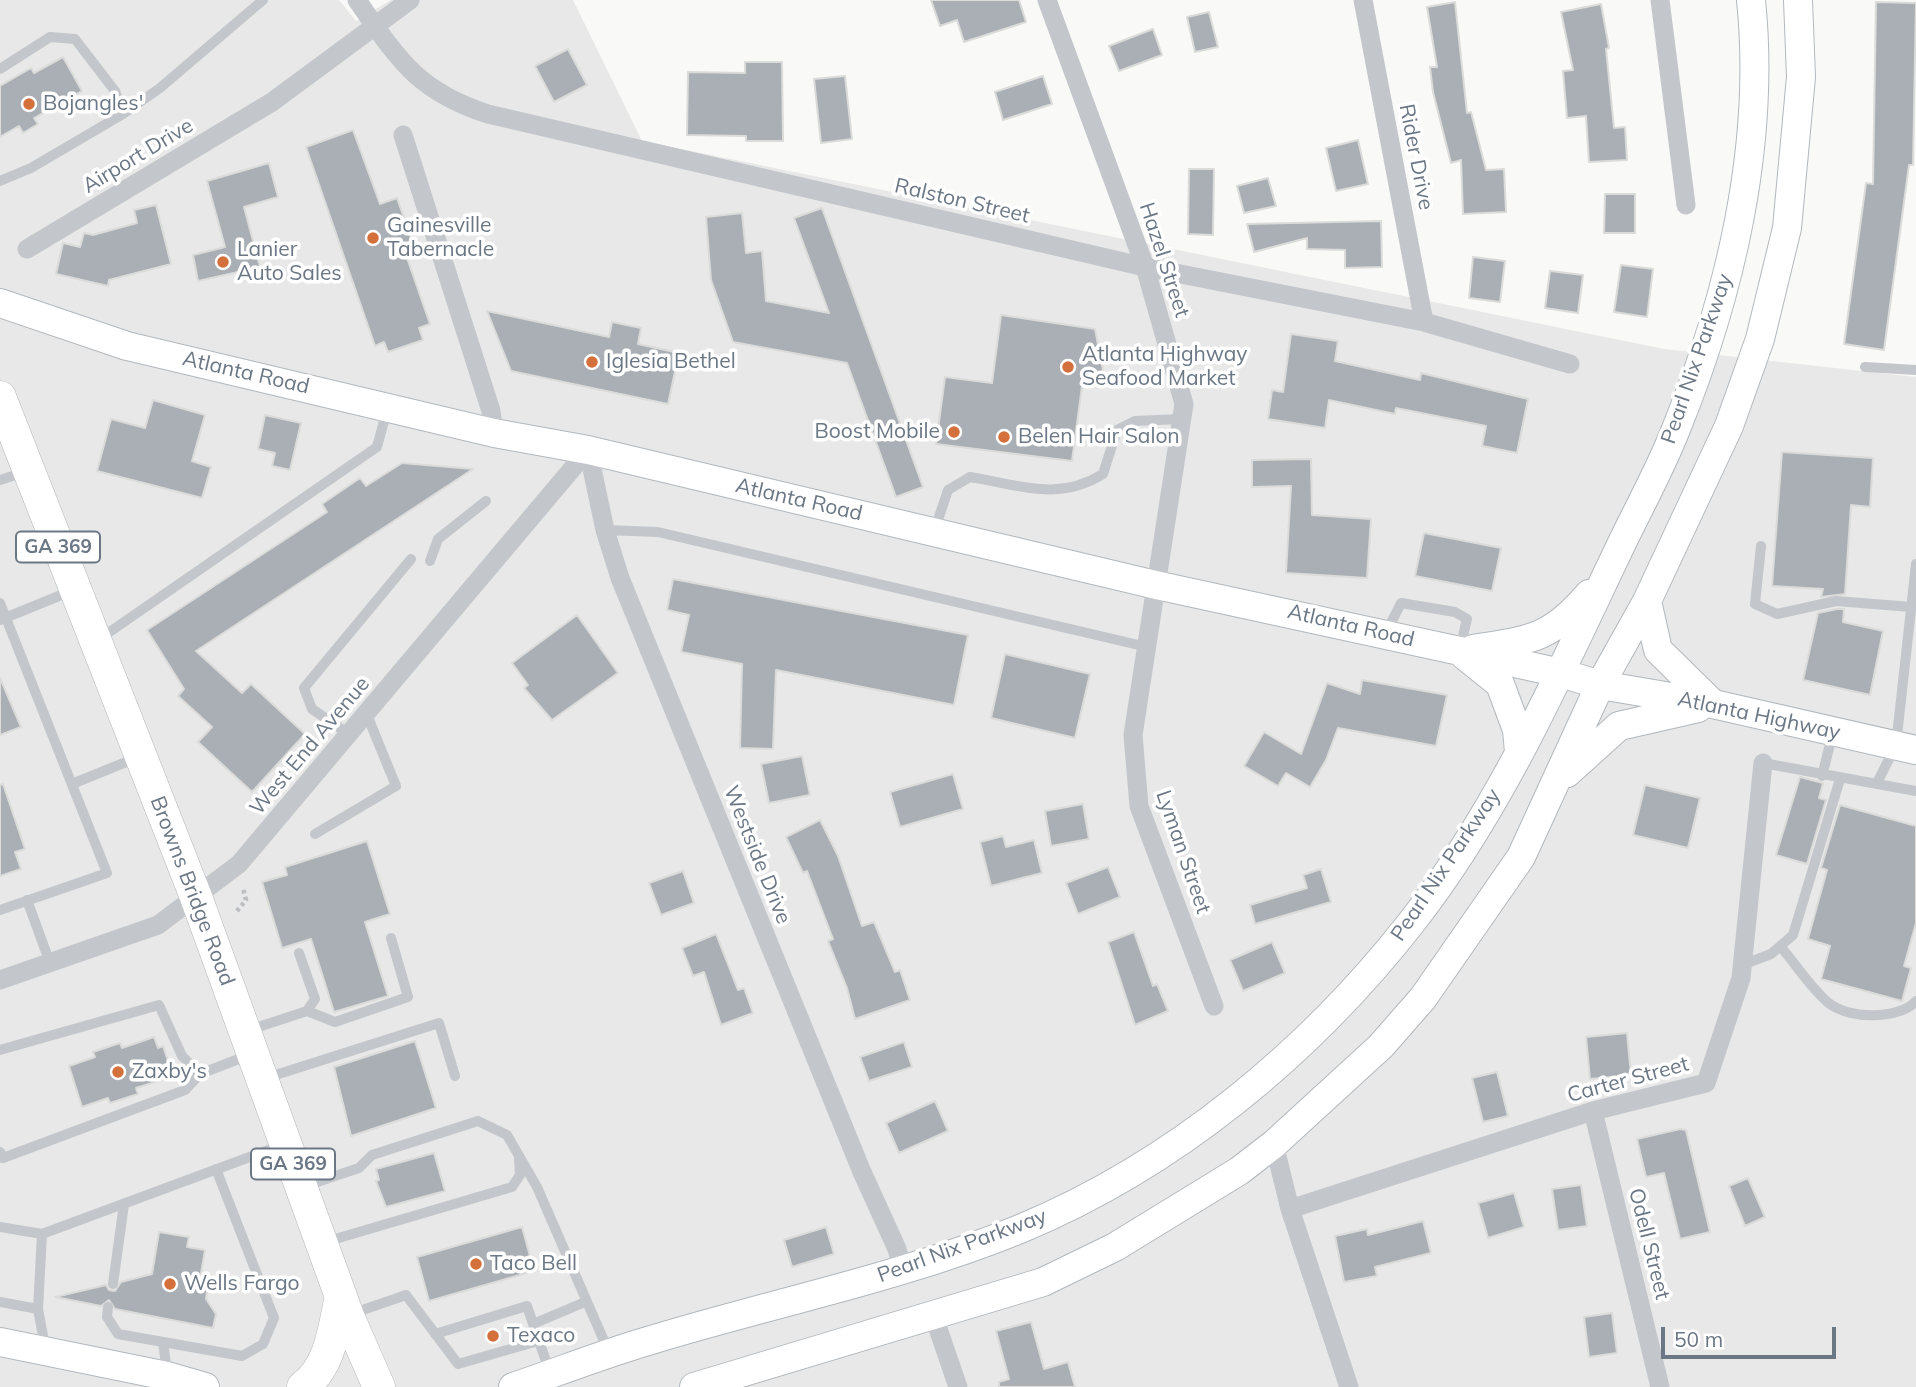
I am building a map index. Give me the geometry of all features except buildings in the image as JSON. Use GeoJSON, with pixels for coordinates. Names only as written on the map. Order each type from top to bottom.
{"type":"FeatureCollection","features":[{"type":"Feature","properties":{"kind":"main road","name":"Pearl Nix Parkway"},"geometry":{"type":"LineString","coordinates":[[513,1387],[610,1354],[903,1270],[1021,1228],[1088,1196],[1206,1124],[1237,1100],[1340,1006],[1412,922],[1455,860],[1519,752],[1561,673],[1675,433],[1726,282],[1744,195],[1752,106],[1751,0]]}},
{"type":"Feature","properties":{"kind":"main road"},"geometry":{"type":"LineString","coordinates":[[694,1387],[1043,1282],[1115,1247],[1239,1171],[1274,1144],[1381,1046],[1423,998],[1521,857],[1600,685],[1647,601],[1729,426],[1760,339],[1787,228],[1801,78],[1798,0]]}},
{"type":"Feature","properties":{"kind":"main road","name":"Atlanta Road"},"geometry":{"type":"LineString","coordinates":[[0,303],[127,346],[388,406],[493,422],[588,450],[1156,584],[1561,673],[1600,685]]}},
{"type":"Feature","properties":{"kind":"main road","name":"Browns Bridge Road"},"geometry":{"type":"LineString","coordinates":[[0,397],[14,475],[75,589],[196,897],[344,1306],[379,1387]]}},
{"type":"Feature","properties":{"kind":"main road"},"geometry":{"type":"LineString","coordinates":[[1460,652],[1536,638],[1568,619],[1608,572]]}},
{"type":"Feature","properties":{"kind":"main road"},"geometry":{"type":"LineString","coordinates":[[1647,601],[1658,650],[1713,704]]}},
{"type":"Feature","properties":{"kind":"main road"},"geometry":{"type":"LineString","coordinates":[[1460,652],[1500,684],[1517,730],[1519,752]]}},
{"type":"Feature","properties":{"kind":"main road","name":"Atlanta Highway"},"geometry":{"type":"LineString","coordinates":[[1600,685],[1713,704],[1906,748]]}},
{"type":"Feature","properties":{"kind":"main road"},"geometry":{"type":"LineString","coordinates":[[1557,782],[1619,726],[1713,704]]}},
{"type":"Feature","properties":{"kind":"main road"},"geometry":{"type":"LineString","coordinates":[[303,1387],[323,1365],[344,1306]]}},
{"type":"Feature","properties":{"kind":"main road"},"geometry":{"type":"LineString","coordinates":[[0,1342],[167,1376],[205,1387]]}},
{"type":"Feature","properties":{"kind":"street","name":"Ralston Street"},"geometry":{"type":"LineString","coordinates":[[356,0],[414,76],[455,103],[488,114],[1145,267],[1424,322],[1570,364]]}},
{"type":"Feature","properties":{"kind":"street","name":"Airport Drive"},"geometry":{"type":"LineString","coordinates":[[27,249],[272,102],[410,0]]}},
{"type":"Feature","properties":{"kind":"street","name":"Hazel Street"},"geometry":{"type":"LineString","coordinates":[[1047,0],[1145,267],[1184,404],[1156,584]]}},
{"type":"Feature","properties":{"kind":"street","name":"Rider Drive"},"geometry":{"type":"LineString","coordinates":[[1363,0],[1424,322]]}},
{"type":"Feature","properties":{"kind":"street"},"geometry":{"type":"LineString","coordinates":[[1660,0],[1686,205]]}},
{"type":"Feature","properties":{"kind":"street"},"geometry":{"type":"LineString","coordinates":[[403,135],[493,422]]}},
{"type":"Feature","properties":{"kind":"street","name":"Westside Drive"},"geometry":{"type":"LineString","coordinates":[[588,450],[605,530],[620,578],[862,1172],[897,1249],[903,1270]]}},
{"type":"Feature","properties":{"kind":"street","name":"West End Avenue"},"geometry":{"type":"LineString","coordinates":[[0,980],[158,925],[239,864],[588,450]]}},
{"type":"Feature","properties":{"kind":"street","name":"Lyman Street"},"geometry":{"type":"LineString","coordinates":[[1156,584],[1133,735],[1139,806],[1214,1006]]}},
{"type":"Feature","properties":{"kind":"street","name":"Carter Street"},"geometry":{"type":"LineString","coordinates":[[1290,1209],[1593,1111],[1706,1083],[1742,965],[1763,763]]}},
{"type":"Feature","properties":{"kind":"street","name":"Odell Street"},"geometry":{"type":"LineString","coordinates":[[1593,1111],[1660,1387]]}},
{"type":"Feature","properties":{"kind":"street"},"geometry":{"type":"LineString","coordinates":[[1274,1144],[1290,1209],[1349,1387]]}},
{"type":"Feature","properties":{"kind":"street"},"geometry":{"type":"LineString","coordinates":[[933,1314],[957,1387]]}},
{"type":"Feature","properties":{"kind":"lane"},"geometry":{"type":"LineString","coordinates":[[0,181],[31,168],[123,114],[160,88],[263,0]]}},
{"type":"Feature","properties":{"kind":"lane"},"geometry":{"type":"LineString","coordinates":[[0,69],[50,37],[75,39],[115,91],[123,114]]}},
{"type":"Feature","properties":{"kind":"lane"},"geometry":{"type":"LineString","coordinates":[[1865,367],[1916,370]]}},
{"type":"Feature","properties":{"kind":"lane"},"geometry":{"type":"LineString","coordinates":[[95,642],[377,447],[388,406]]}},
{"type":"Feature","properties":{"kind":"lane"},"geometry":{"type":"LineString","coordinates":[[934,532],[948,490],[958,482],[970,477],[1059,492],[1084,486],[1103,474],[1117,430],[1135,421],[1181,419]]}},
{"type":"Feature","properties":{"kind":"lane"},"geometry":{"type":"LineString","coordinates":[[430,561],[438,539],[486,501]]}},
{"type":"Feature","properties":{"kind":"lane"},"geometry":{"type":"LineString","coordinates":[[605,530],[658,532],[1147,647]]}},
{"type":"Feature","properties":{"kind":"lane"},"geometry":{"type":"LineString","coordinates":[[1761,546],[1755,604],[1777,614],[1836,601],[1911,607]]}},
{"type":"Feature","properties":{"kind":"lane"},"geometry":{"type":"LineString","coordinates":[[350,735],[312,709],[304,688],[411,559]]}},
{"type":"Feature","properties":{"kind":"lane"},"geometry":{"type":"LineString","coordinates":[[1877,783],[1906,748],[1911,607],[1916,564]]}},
{"type":"Feature","properties":{"kind":"lane"},"geometry":{"type":"LineString","coordinates":[[4,619],[75,589]]}},
{"type":"Feature","properties":{"kind":"lane"},"geometry":{"type":"LineString","coordinates":[[0,603],[4,619],[107,873],[0,910]]}},
{"type":"Feature","properties":{"kind":"lane"},"geometry":{"type":"LineString","coordinates":[[1385,634],[1401,603],[1455,612],[1467,619],[1460,652]]}},
{"type":"Feature","properties":{"kind":"lane"},"geometry":{"type":"LineString","coordinates":[[315,834],[396,786],[367,715]]}},
{"type":"Feature","properties":{"kind":"lane"},"geometry":{"type":"LineString","coordinates":[[1822,776],[1833,732]]}},
{"type":"Feature","properties":{"kind":"lane"},"geometry":{"type":"LineString","coordinates":[[72,784],[140,757]]}},
{"type":"Feature","properties":{"kind":"lane"},"geometry":{"type":"LineString","coordinates":[[1763,763],[1822,776],[1916,791]]}},
{"type":"Feature","properties":{"kind":"lane"},"geometry":{"type":"LineString","coordinates":[[1742,965],[1771,954],[1793,935],[1840,779]]}},
{"type":"Feature","properties":{"kind":"lane"},"geometry":{"type":"LineString","coordinates":[[27,900],[50,963]]}},
{"type":"Feature","properties":{"kind":"lane"},"geometry":{"type":"LineString","coordinates":[[307,1011],[335,1022],[408,997],[391,937]]}},
{"type":"Feature","properties":{"kind":"lane"},"geometry":{"type":"LineString","coordinates":[[1780,946],[1831,1005],[1864,1014],[1886,1016],[1910,1008],[1916,1001]]}},
{"type":"Feature","properties":{"kind":"lane"},"geometry":{"type":"LineString","coordinates":[[253,1055],[307,1011],[315,999],[299,953]]}},
{"type":"Feature","properties":{"kind":"lane"},"geometry":{"type":"LineString","coordinates":[[0,1050],[159,1005],[181,1056],[200,1074]]}},
{"type":"Feature","properties":{"kind":"lane"},"geometry":{"type":"LineString","coordinates":[[0,1152],[3,1158],[185,1090],[200,1074],[253,1055],[439,1023],[455,1076]]}},
{"type":"Feature","properties":{"kind":"lane"},"geometry":{"type":"LineString","coordinates":[[301,1187],[359,1168],[372,1155],[478,1121],[508,1135],[546,1208],[585,1303],[610,1354]]}},
{"type":"Feature","properties":{"kind":"lane"},"geometry":{"type":"LineString","coordinates":[[0,1227],[42,1234],[286,1143]]}},
{"type":"Feature","properties":{"kind":"lane"},"geometry":{"type":"LineString","coordinates":[[321,1243],[512,1187],[520,1174],[519,1155]]}},
{"type":"Feature","properties":{"kind":"lane"},"geometry":{"type":"LineString","coordinates":[[108,1307],[107,1317],[118,1334],[242,1356],[263,1344],[274,1318],[216,1169]]}},
{"type":"Feature","properties":{"kind":"lane"},"geometry":{"type":"LineString","coordinates":[[113,1284],[124,1203]]}},
{"type":"Feature","properties":{"kind":"lane"},"geometry":{"type":"LineString","coordinates":[[42,1234],[38,1309],[46,1351]]}},
{"type":"Feature","properties":{"kind":"lane"},"geometry":{"type":"LineString","coordinates":[[344,1306],[406,1295],[458,1364],[538,1341]]}},
{"type":"Feature","properties":{"kind":"lane"},"geometry":{"type":"LineString","coordinates":[[0,1302],[38,1309]]}},
{"type":"Feature","properties":{"kind":"lane"},"geometry":{"type":"LineString","coordinates":[[533,1324],[585,1303]]}},
{"type":"Feature","properties":{"kind":"lane"},"geometry":{"type":"LineString","coordinates":[[435,1334],[527,1306],[550,1374]]}},
{"type":"Feature","properties":{"kind":"lane"},"geometry":{"type":"LineString","coordinates":[[163,1342],[167,1376]]}},
{"type":"Feature","properties":{"kind":"path"},"geometry":{"type":"LineString","coordinates":[[237,911],[246,900],[243,888]]}},
{"type":"Feature","properties":{"kind":"shaded area"},"geometry":{"type":"Polygon","coordinates":[[[0,0],[339,0],[356,21],[391,0],[573,0],[642,141],[1664,349],[1916,377],[1916,1387],[0,1387],[0,0]]]}},
{"type":"Feature","properties":{"kind":"place","name":"Bojangles'"},"geometry":{"type":"Point","coordinates":[29,104]}},
{"type":"Feature","properties":{"kind":"place","name":"Gainesville Tabernacle"},"geometry":{"type":"Point","coordinates":[373,238]}},
{"type":"Feature","properties":{"kind":"place","name":"Lanier Auto Sales"},"geometry":{"type":"Point","coordinates":[223,262]}},
{"type":"Feature","properties":{"kind":"place","name":"Iglesia Bethel"},"geometry":{"type":"Point","coordinates":[592,362]}},
{"type":"Feature","properties":{"kind":"place","name":"Atlanta Highway Seafood Market"},"geometry":{"type":"Point","coordinates":[1068,367]}},
{"type":"Feature","properties":{"kind":"place","name":"Boost Mobile"},"geometry":{"type":"Point","coordinates":[954,432]}},
{"type":"Feature","properties":{"kind":"place","name":"Belen Hair Salon"},"geometry":{"type":"Point","coordinates":[1004,437]}},
{"type":"Feature","properties":{"kind":"place","name":"Zaxby's"},"geometry":{"type":"Point","coordinates":[118,1072]}},
{"type":"Feature","properties":{"kind":"place","name":"Taco Bell"},"geometry":{"type":"Point","coordinates":[476,1264]}},
{"type":"Feature","properties":{"kind":"place","name":"Wells Fargo"},"geometry":{"type":"Point","coordinates":[170,1284]}},
{"type":"Feature","properties":{"kind":"place","name":"Texaco"},"geometry":{"type":"Point","coordinates":[493,1336]}}]}
